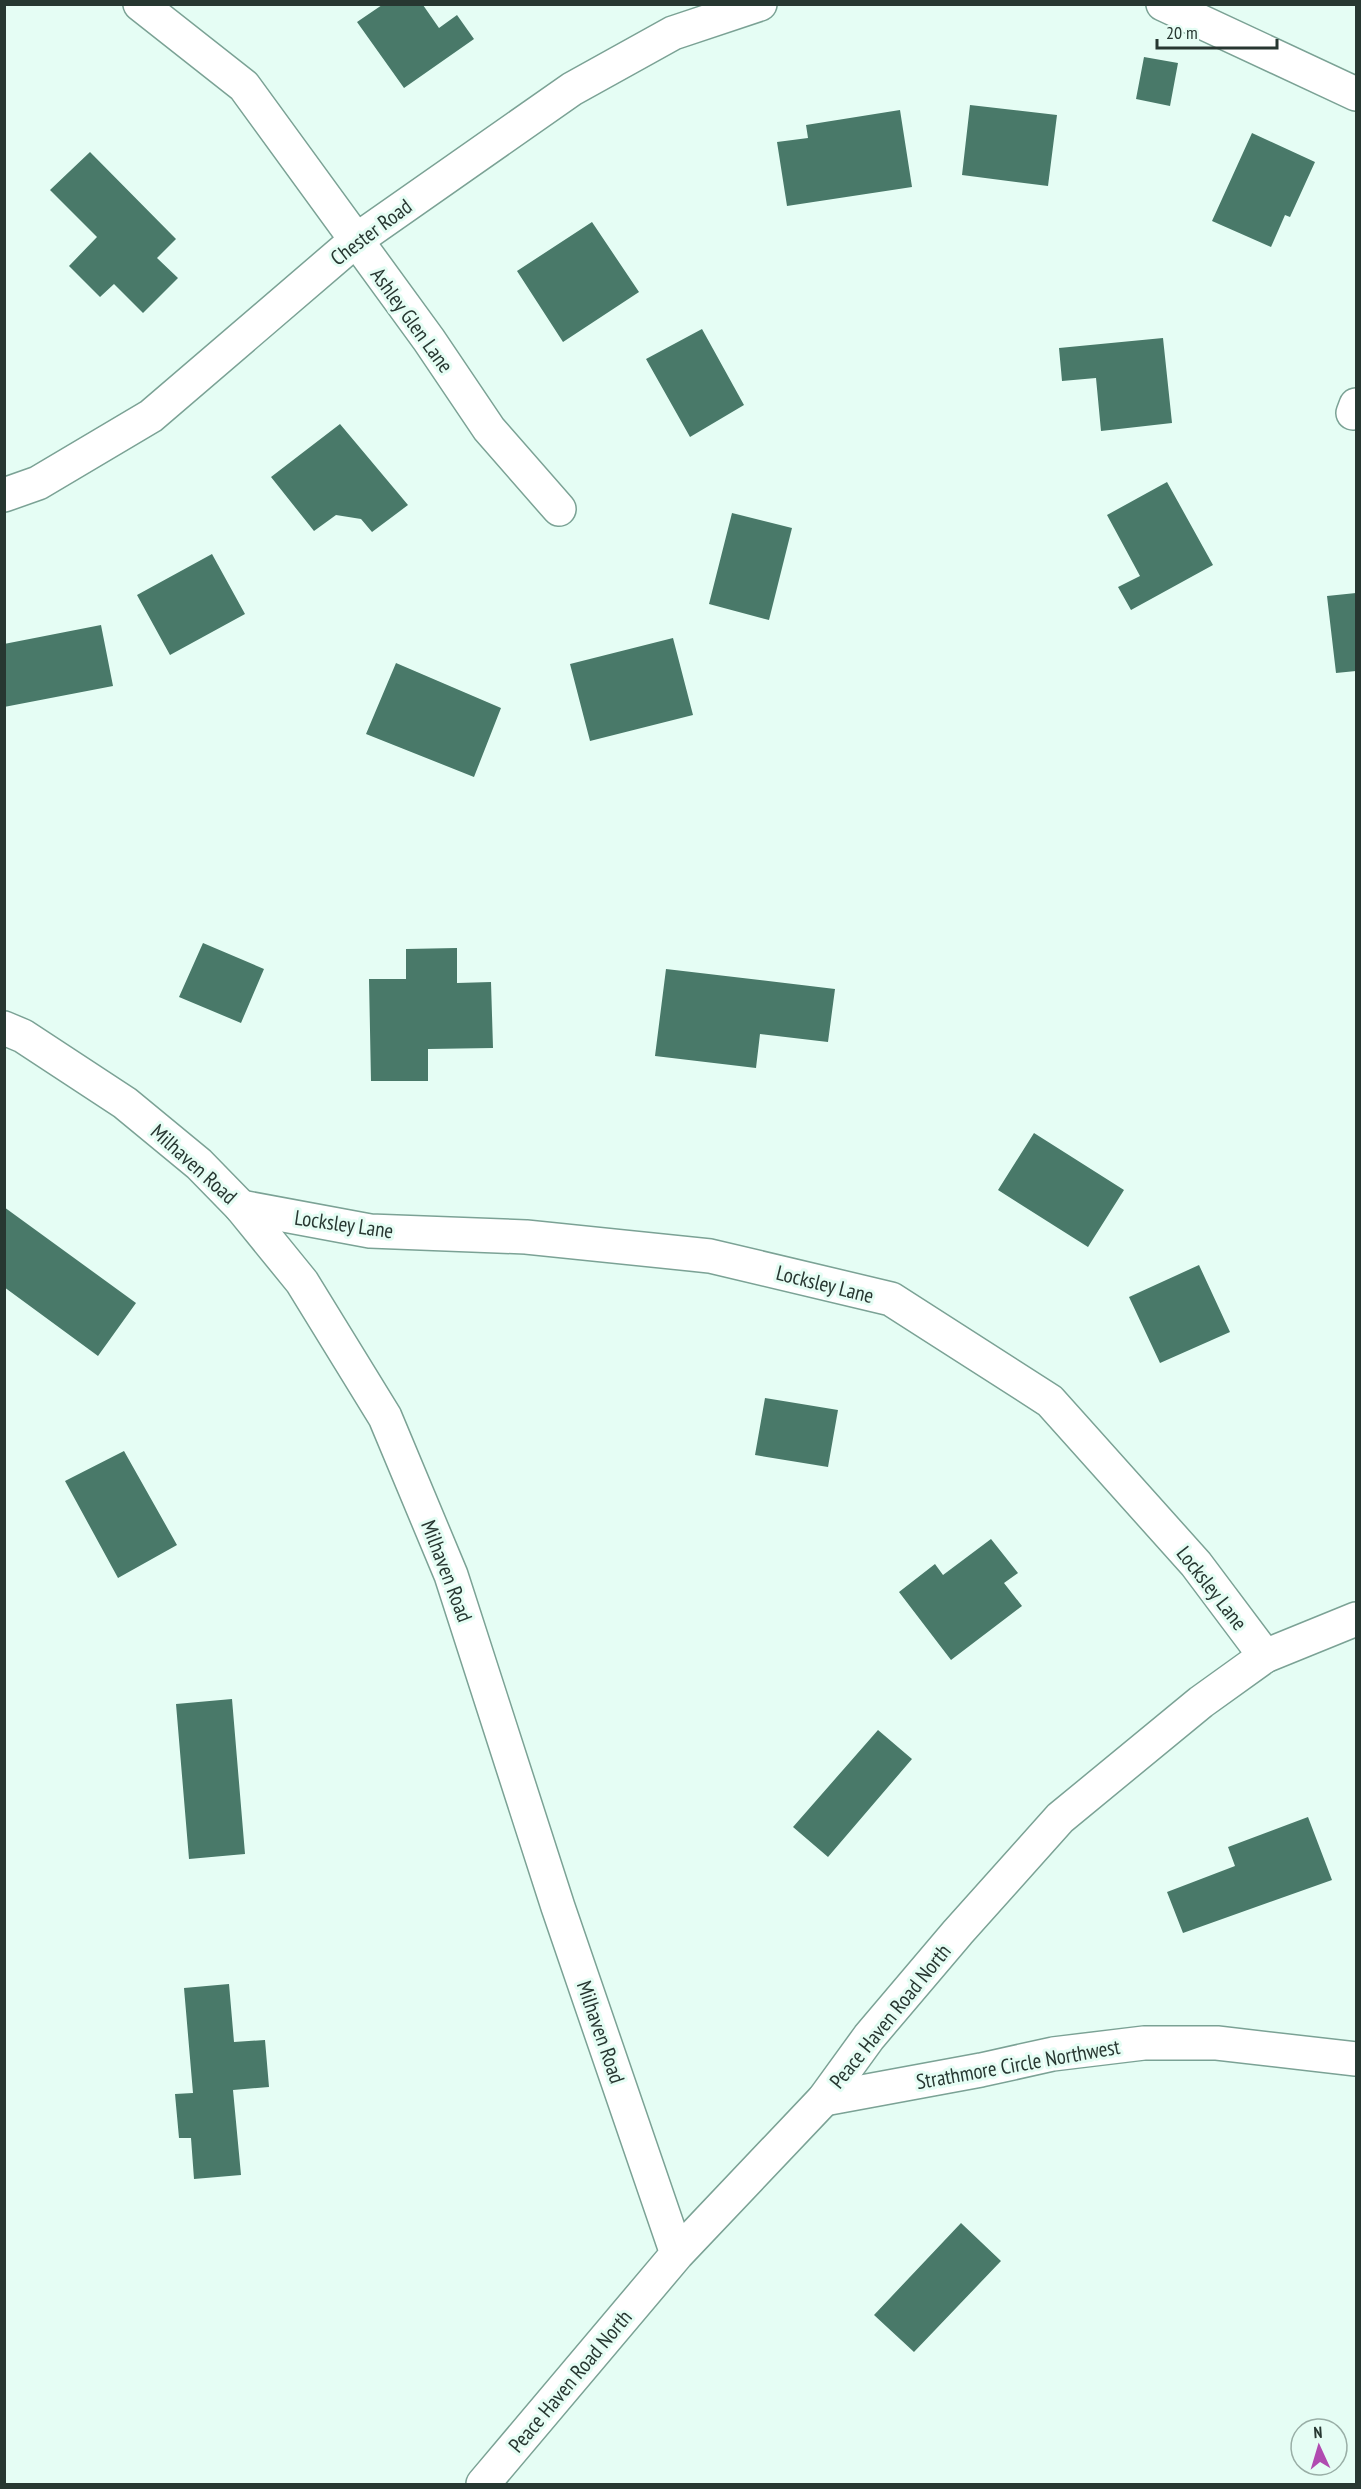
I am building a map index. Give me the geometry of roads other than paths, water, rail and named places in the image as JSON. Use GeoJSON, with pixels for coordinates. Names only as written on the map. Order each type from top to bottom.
{"type":"FeatureCollection","features":[{"type":"Feature","properties":{"kind":"street","name":"Ashley Glen Lane"},"geometry":{"type":"LineString","coordinates":[[140,4],[244,86],[429,340],[489,429],[559,509]]}},
{"type":"Feature","properties":{"kind":"street","name":"Chester Road"},"geometry":{"type":"LineString","coordinates":[[4,495],[38,483],[151,416],[355,241],[572,89],[673,33],[760,4]]}},
{"type":"Feature","properties":{"kind":"street"},"geometry":{"type":"LineString","coordinates":[[1163,4],[1356,93]]}},
{"type":"Feature","properties":{"kind":"street","name":"Milhaven Road"},"geometry":{"type":"LineString","coordinates":[[4,1028],[23,1036],[125,1103],[199,1164],[241,1207],[302,1282],[385,1417],[451,1575],[558,1907],[677,2254]]}},
{"type":"Feature","properties":{"kind":"street","name":"Locksley Lane"},"geometry":{"type":"LineString","coordinates":[[241,1207],[370,1231],[526,1238],[710,1256],[891,1299],[1050,1401],[1196,1564],[1264,1656]]}},
{"type":"Feature","properties":{"kind":"street","name":"Peace Haven Road North"},"geometry":{"type":"LineString","coordinates":[[483,2484],[677,2254],[824,2099],[877,2028],[1060,1818],[1201,1702],[1264,1656],[1356,1619]]}},
{"type":"Feature","properties":{"kind":"street","name":"Strathmore Circle Northwest"},"geometry":{"type":"LineString","coordinates":[[824,2099],[981,2070],[1053,2054],[1144,2043],[1217,2043],[1356,2060]]}}]}
